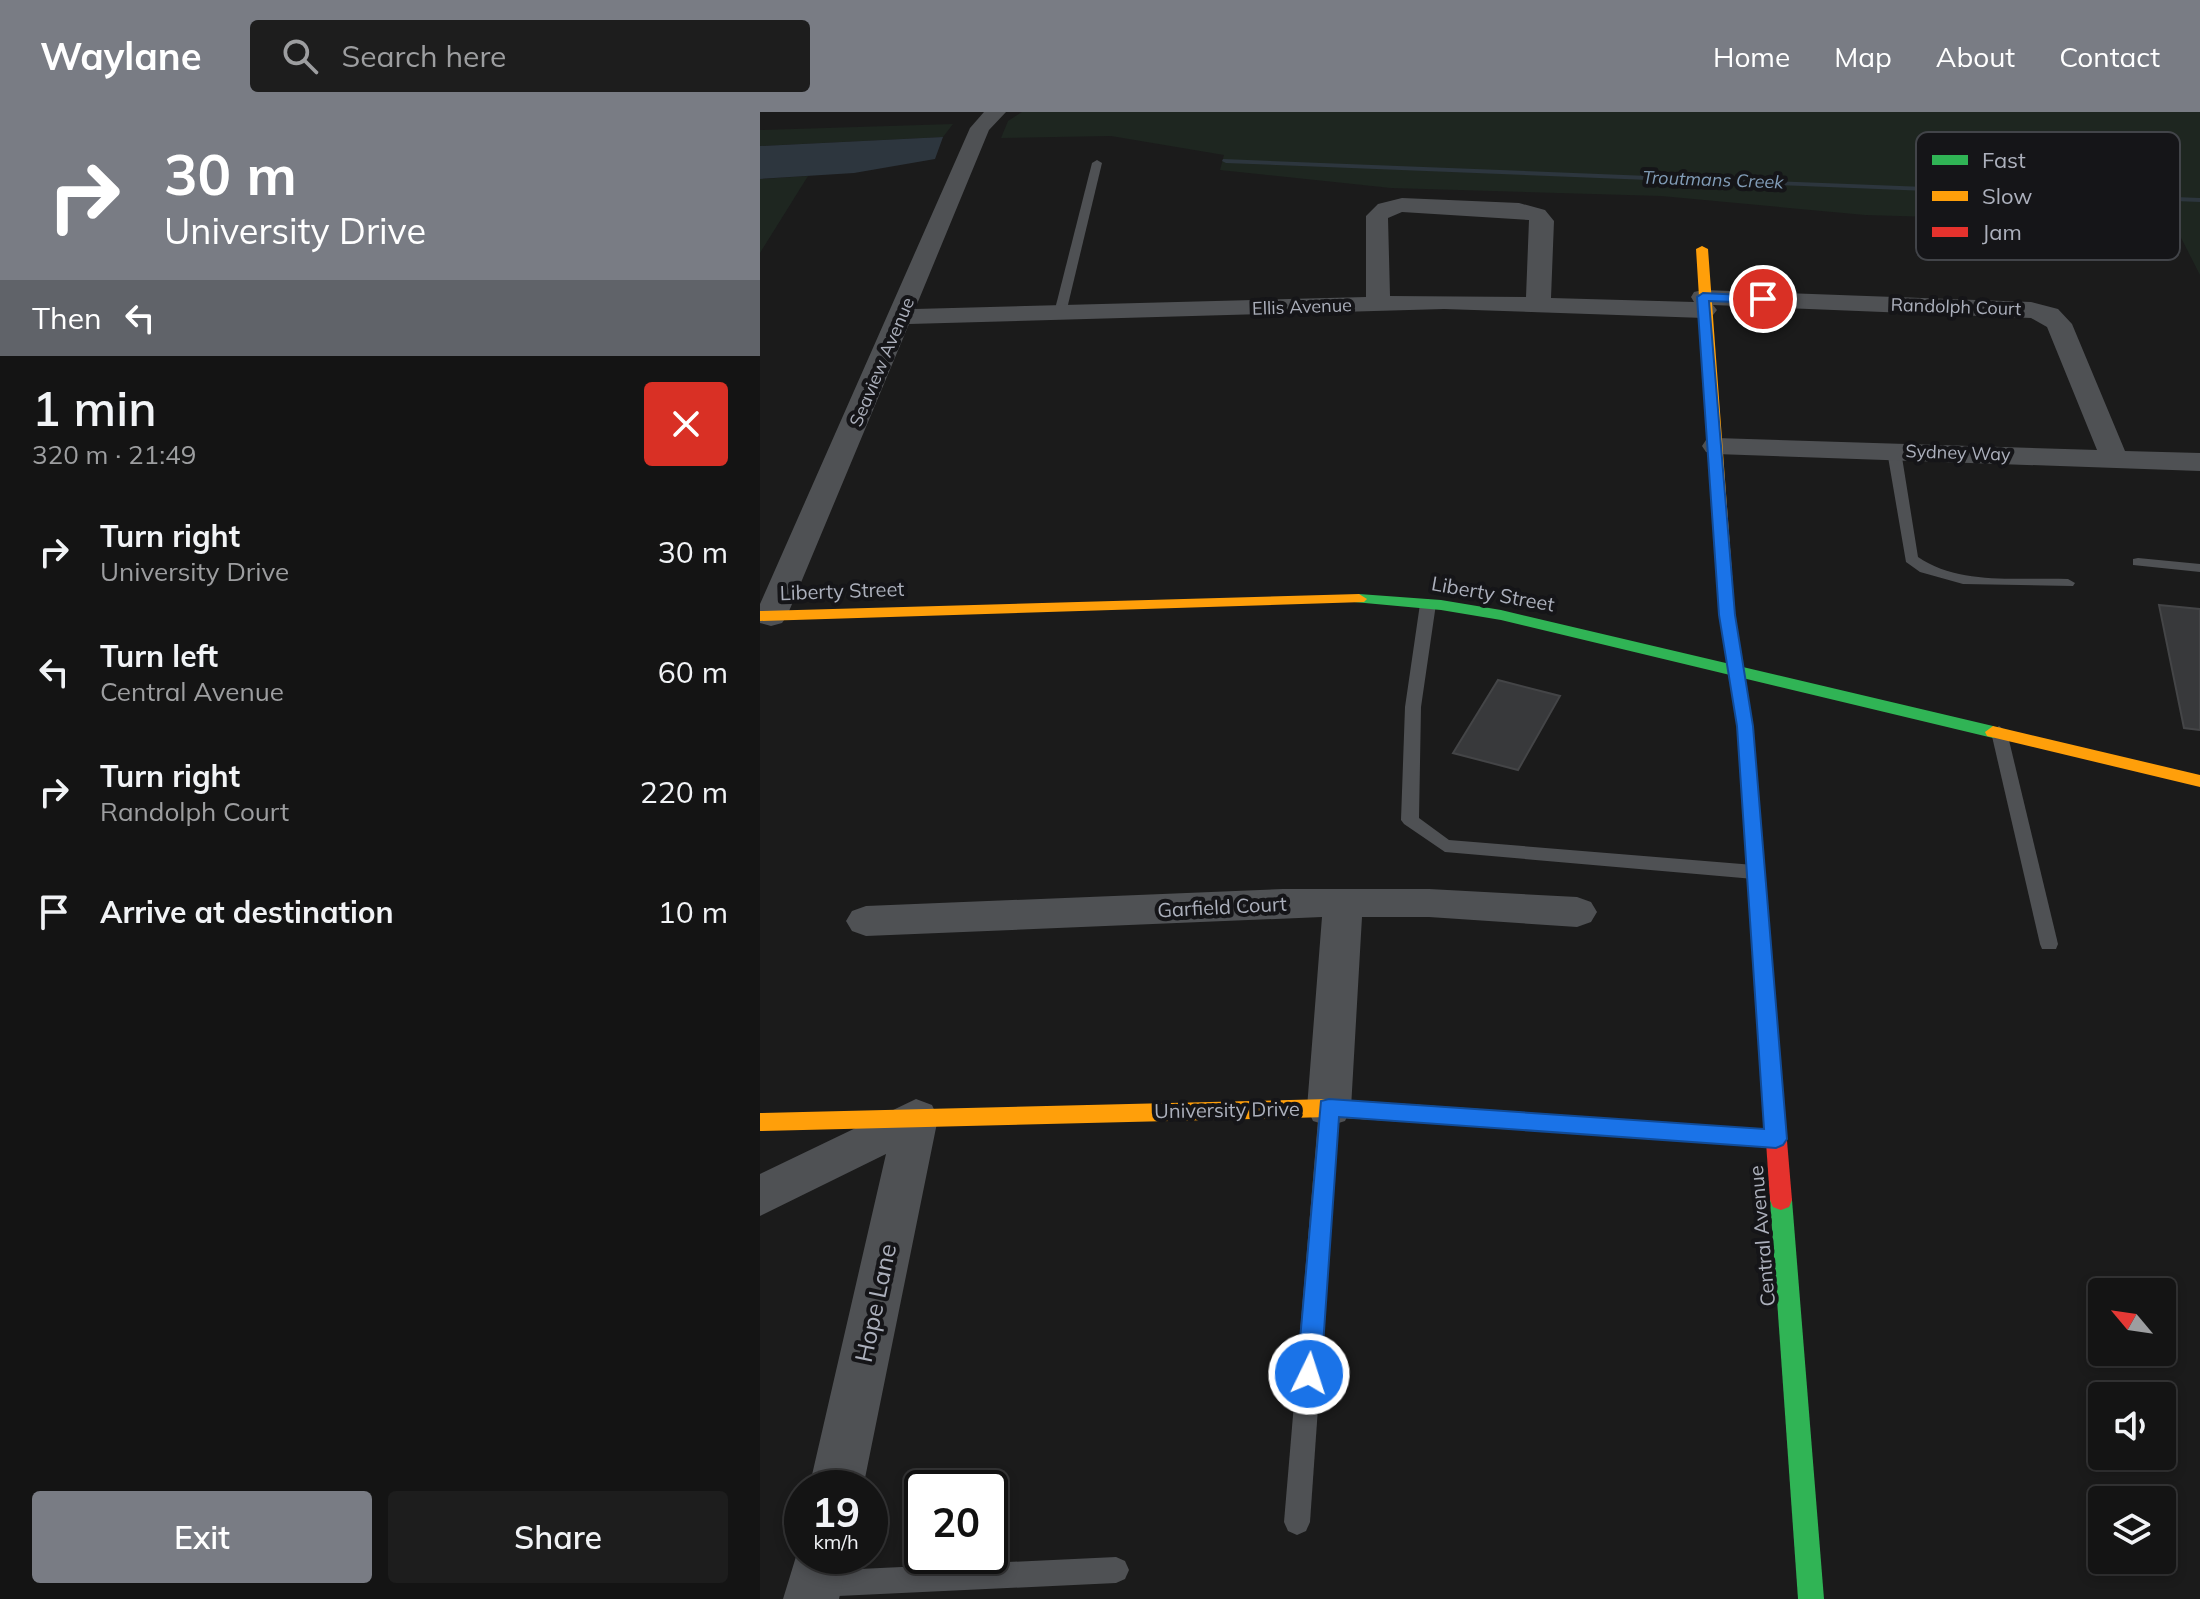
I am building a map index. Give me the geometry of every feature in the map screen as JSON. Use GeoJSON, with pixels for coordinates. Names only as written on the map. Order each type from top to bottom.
{"type":"FeatureCollection","features":[{"type":"Feature","properties":{"kind":"street","name":"Seaview Avenue"},"geometry":{"type":"LineString","coordinates":[[766,616],[901,317],[980,128],[996,112]]}},
{"type":"Feature","properties":{"kind":"street"},"geometry":{"type":"LineString","coordinates":[[1378,304],[1377,216],[1386,209],[1402,205],[1519,210],[1537,215],[1543,221],[1538,302]]}},
{"type":"Feature","properties":{"kind":"street","name":"Central Avenue"},"geometry":{"type":"LineString","coordinates":[[1702,249],[1703,303],[1727,615],[1745,726],[1811,1599]]}},
{"type":"Feature","properties":{"kind":"street","name":"Ellis Avenue"},"geometry":{"type":"LineString","coordinates":[[901,317],[1378,304],[1703,303]]}},
{"type":"Feature","properties":{"kind":"street","name":"Randolph Court"},"geometry":{"type":"LineString","coordinates":[[1703,303],[2031,310],[2049,314],[2059,324],[2114,458]]}},
{"type":"Feature","properties":{"kind":"street","name":"Sydney Way"},"geometry":{"type":"LineString","coordinates":[[1716,446],[2200,462]]}},
{"type":"Feature","properties":{"kind":"street","name":"Liberty Street"},"geometry":{"type":"LineString","coordinates":[[766,616],[1345,598],[1428,604],[1501,615],[2200,781]]}},
{"type":"Feature","properties":{"kind":"street"},"geometry":{"type":"LineString","coordinates":[[1329,1108],[1343,903]]}},
{"type":"Feature","properties":{"kind":"street","name":"Garfield Court"},"geometry":{"type":"LineString","coordinates":[[866,921],[1343,903],[1429,903],[1577,912]]}},
{"type":"Feature","properties":{"kind":"street","name":"University Drive"},"geometry":{"type":"LineString","coordinates":[[760,1122],[1329,1108],[1776,1139]]}},
{"type":"Feature","properties":{"kind":"street","name":"University Drive"},"geometry":{"type":"LineString","coordinates":[[760,1196],[916,1118]]}},
{"type":"Feature","properties":{"kind":"street","name":"Hope Lane"},"geometry":{"type":"LineString","coordinates":[[840,1470],[916,1118]]}},
{"type":"Feature","properties":{"kind":"lane"},"geometry":{"type":"LineString","coordinates":[[1060,313],[1097,163]]}},
{"type":"Feature","properties":{"kind":"lane"},"geometry":{"type":"LineString","coordinates":[[1894,451],[1911,559],[1922,570],[1949,578],[2068,583]]}},
{"type":"Feature","properties":{"kind":"lane"},"geometry":{"type":"LineString","coordinates":[[2138,562],[2200,568]]}},
{"type":"Feature","properties":{"kind":"lane"},"geometry":{"type":"LineString","coordinates":[[1428,604],[1413,707],[1410,820],[1445,846],[1754,872]]}},
{"type":"Feature","properties":{"kind":"lane"},"geometry":{"type":"LineString","coordinates":[[1999,732],[2049,944]]}},
{"type":"Feature","properties":{"kind":"lane"},"geometry":{"type":"LineString","coordinates":[[1297,1522],[1329,1108]]}},
{"type":"Feature","properties":{"kind":"lane"},"geometry":{"type":"LineString","coordinates":[[816,1580],[1116,1570]]}},
{"type":"Feature","properties":{"kind":"shaded area"},"geometry":{"type":"Polygon","coordinates":[[[1022,112],[2200,112],[2200,275],[2180,236],[2180,132],[1916,132],[1916,216],[1865,215],[1661,196],[1391,188],[1220,170],[1224,155],[1111,136],[1001,138],[1008,121],[1022,112]]]}},
{"type":"Feature","properties":{"kind":"shaded area"},"geometry":{"type":"Polygon","coordinates":[[[953,124],[943,137],[760,146],[760,130],[953,124]]]}},
{"type":"Feature","properties":{"kind":"shaded area"},"geometry":{"type":"Polygon","coordinates":[[[943,137],[935,159],[854,173],[760,179],[760,146],[943,137]]]}},
{"type":"Feature","properties":{"kind":"shaded area"},"geometry":{"type":"Polygon","coordinates":[[[808,176],[760,253],[760,179],[808,176]]]}},
{"type":"Feature","properties":{"kind":"building"},"geometry":{"type":"Polygon","coordinates":[[[2159,605],[2200,609],[2200,730],[2184,728],[2159,605]]]}},
{"type":"Feature","properties":{"kind":"building"},"geometry":{"type":"Polygon","coordinates":[[[1498,680],[1560,696],[1518,770],[1453,753],[1498,680]]]}},
{"type":"Feature","properties":{"kind":"waterway","name":"Troutmans Creek"},"geometry":{"type":"LineString","coordinates":[[1226,161],[1916,189]]}},
{"type":"Feature","properties":{"kind":"waterway","name":"Troutmans Creek"},"geometry":{"type":"LineString","coordinates":[[2180,199],[2200,200]]}},
{"type":"Feature","properties":{"kind":"traffic: fast"},"geometry":{"type":"LineString","coordinates":[[1359,599],[1441,605],[1501,615],[1993,732]]}},
{"type":"Feature","properties":{"kind":"traffic: fast"},"geometry":{"type":"LineString","coordinates":[[1422,1114],[1776,1139]]}},
{"type":"Feature","properties":{"kind":"traffic: fast"},"geometry":{"type":"LineString","coordinates":[[1781,1200],[1811,1599]]}},
{"type":"Feature","properties":{"kind":"traffic: slow"},"geometry":{"type":"LineString","coordinates":[[1702,249],[1727,615],[1745,726],[1761,939]]}},
{"type":"Feature","properties":{"kind":"traffic: slow"},"geometry":{"type":"LineString","coordinates":[[760,616],[1359,599]]}},
{"type":"Feature","properties":{"kind":"traffic: slow"},"geometry":{"type":"LineString","coordinates":[[1993,732],[2200,781]]}},
{"type":"Feature","properties":{"kind":"traffic: slow"},"geometry":{"type":"LineString","coordinates":[[760,1122],[1329,1108],[1422,1114]]}},
{"type":"Feature","properties":{"kind":"traffic: jam"},"geometry":{"type":"LineString","coordinates":[[1761,939],[1781,1200]]}},
{"type":"Feature","properties":{"kind":"route"},"geometry":{"type":"LineString","coordinates":[[1309,1374],[1329,1108],[1776,1139],[1745,726],[1727,615],[1703,297],[1763,299]]}}]}
